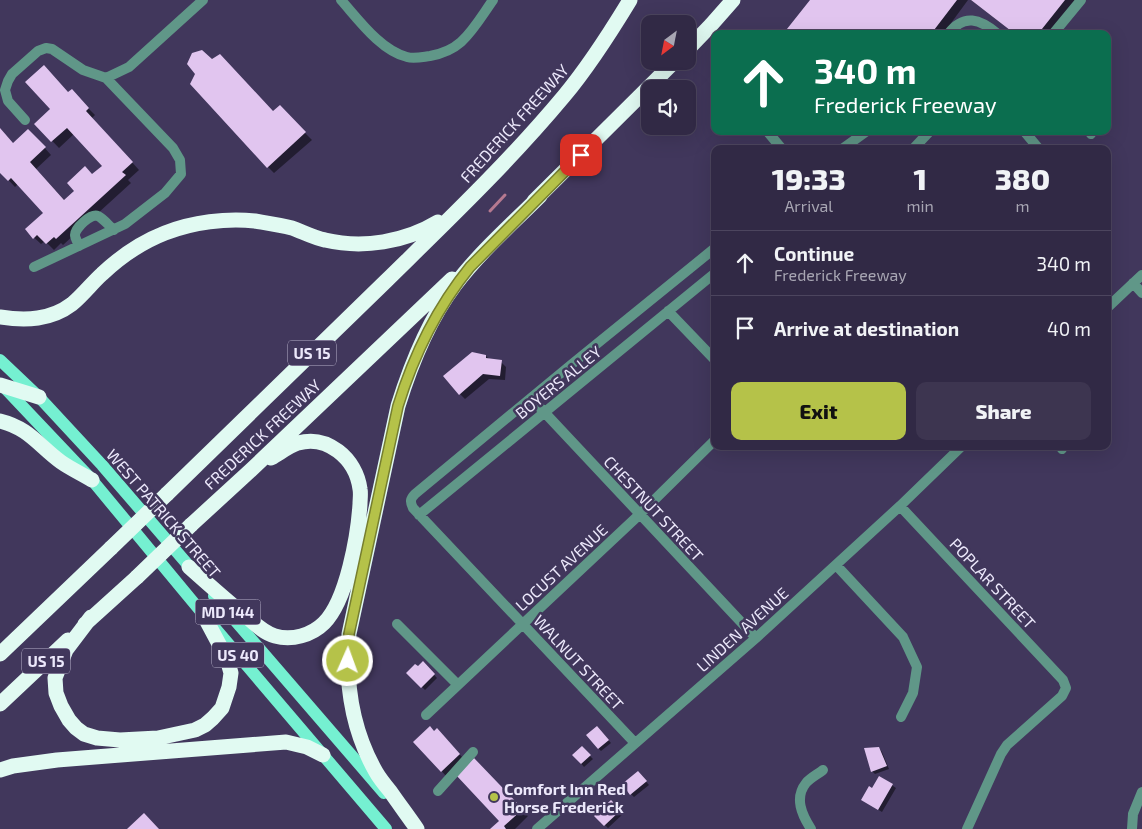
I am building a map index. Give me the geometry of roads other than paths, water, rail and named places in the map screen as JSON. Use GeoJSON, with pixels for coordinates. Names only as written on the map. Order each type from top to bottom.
{"type":"FeatureCollection","features":[{"type":"Feature","properties":{"kind":"highway","name":"FREDERICK FREEWAY"},"geometry":{"type":"LineString","coordinates":[[0,654],[457,212],[512,156],[565,96],[603,43],[630,0]]}},
{"type":"Feature","properties":{"kind":"highway"},"geometry":{"type":"LineString","coordinates":[[696,41],[733,0]]}},
{"type":"Feature","properties":{"kind":"highway","name":"FREDERICK FREEWAY"},"geometry":{"type":"LineString","coordinates":[[0,704],[540,196],[666,70]]}},
{"type":"Feature","properties":{"kind":"highway"},"geometry":{"type":"LineString","coordinates":[[416,829],[376,773],[362,744],[349,691],[347,650],[349,634],[398,406],[416,355],[454,286],[470,267],[540,196]]}},
{"type":"Feature","properties":{"kind":"highway"},"geometry":{"type":"LineString","coordinates":[[0,317],[14,320],[33,319],[62,311],[73,304],[103,273],[132,250],[165,233],[202,223],[236,220],[255,221],[292,228],[323,240],[347,244],[364,244],[385,242],[423,231],[457,212]]}},
{"type":"Feature","properties":{"kind":"highway"},"geometry":{"type":"LineString","coordinates":[[1,384],[39,397]]}},
{"type":"Feature","properties":{"kind":"highway","name":"US 40"},"geometry":{"type":"LineString","coordinates":[[0,421],[24,431],[61,462],[92,480]]}},
{"type":"Feature","properties":{"kind":"highway"},"geometry":{"type":"LineString","coordinates":[[189,567],[262,630],[275,636],[290,638],[303,636],[315,630],[330,616],[341,593],[351,563],[359,521],[361,490],[357,474],[350,462],[331,446],[320,442],[307,441],[296,444],[250,470]]}},
{"type":"Feature","properties":{"kind":"highway"},"geometry":{"type":"LineString","coordinates":[[0,644],[60,596]]}},
{"type":"Feature","properties":{"kind":"highway"},"geometry":{"type":"LineString","coordinates":[[91,617],[66,650],[55,678],[56,693],[60,706],[69,720],[84,734],[98,738],[120,740],[158,738],[195,730],[205,725],[222,708],[229,687],[231,673],[226,658],[203,614]]}},
{"type":"Feature","properties":{"kind":"highway"},"geometry":{"type":"LineString","coordinates":[[0,770],[13,766],[57,760],[286,742],[308,747],[323,755]]}},
{"type":"Feature","properties":{"kind":"main road","name":"WEST PATRICK STREET"},"geometry":{"type":"LineString","coordinates":[[0,360],[39,397],[102,465],[363,770],[416,829]]}},
{"type":"Feature","properties":{"kind":"main road","name":"WEST PATRICK STREET"},"geometry":{"type":"LineString","coordinates":[[1,384],[92,480],[386,829]]}},
{"type":"Feature","properties":{"kind":"street"},"geometry":{"type":"LineString","coordinates":[[106,78],[129,67],[203,0]]}},
{"type":"Feature","properties":{"kind":"street"},"geometry":{"type":"LineString","coordinates":[[341,0],[380,42],[392,51],[407,57],[433,56],[448,51],[460,44],[494,0]]}},
{"type":"Feature","properties":{"kind":"street"},"geometry":{"type":"LineString","coordinates":[[1056,30],[1080,0]]}},
{"type":"Feature","properties":{"kind":"street"},"geometry":{"type":"LineString","coordinates":[[952,30],[964,21],[970,20],[977,20],[993,30]]}},
{"type":"Feature","properties":{"kind":"street"},"geometry":{"type":"LineString","coordinates":[[25,120],[8,101],[5,90],[8,81],[12,74],[38,51],[46,48],[52,49],[83,70],[106,78],[173,148],[180,160],[181,174],[165,193],[125,224],[34,267]]}},
{"type":"Feature","properties":{"kind":"street"},"geometry":{"type":"LineString","coordinates":[[770,135],[779,145]]}},
{"type":"Feature","properties":{"kind":"street"},"geometry":{"type":"LineString","coordinates":[[848,145],[861,135]]}},
{"type":"Feature","properties":{"kind":"street"},"geometry":{"type":"LineString","coordinates":[[917,145],[926,135]]}},
{"type":"Feature","properties":{"kind":"street"},"geometry":{"type":"LineString","coordinates":[[1027,135],[1036,145]]}},
{"type":"Feature","properties":{"kind":"street"},"geometry":{"type":"LineString","coordinates":[[79,246],[75,234],[76,230],[90,217],[99,217],[114,230]]}},
{"type":"Feature","properties":{"kind":"street"},"geometry":{"type":"LineString","coordinates":[[419,515],[410,502],[412,498],[711,251]]}},
{"type":"Feature","properties":{"kind":"street"},"geometry":{"type":"LineString","coordinates":[[1111,305],[1142,275]]}},
{"type":"Feature","properties":{"kind":"street","name":"BOYERS ALLEY"},"geometry":{"type":"LineString","coordinates":[[419,515],[711,276]]}},
{"type":"Feature","properties":{"kind":"street"},"geometry":{"type":"LineString","coordinates":[[1133,283],[1142,293]]}},
{"type":"Feature","properties":{"kind":"street"},"geometry":{"type":"LineString","coordinates":[[668,311],[711,356]]}},
{"type":"Feature","properties":{"kind":"street","name":"CHESTNUT STREET"},"geometry":{"type":"LineString","coordinates":[[531,398],[756,638]]}},
{"type":"Feature","properties":{"kind":"street","name":"LOCUST AVENUE"},"geometry":{"type":"LineString","coordinates":[[426,714],[640,514],[711,444]]}},
{"type":"Feature","properties":{"kind":"street","name":"LINDEN AVENUE"},"geometry":{"type":"LineString","coordinates":[[537,829],[756,638],[900,506],[958,450]]}},
{"type":"Feature","properties":{"kind":"street","name":"POPLAR STREET"},"geometry":{"type":"LineString","coordinates":[[900,506],[1063,680],[1066,688],[1062,696],[1007,745],[1000,754],[967,829]]}},
{"type":"Feature","properties":{"kind":"street","name":"WALNUT STREET"},"geometry":{"type":"LineString","coordinates":[[419,515],[635,743]]}},
{"type":"Feature","properties":{"kind":"street"},"geometry":{"type":"LineString","coordinates":[[836,564],[903,637],[917,667],[913,693],[901,717]]}},
{"type":"Feature","properties":{"kind":"street"},"geometry":{"type":"LineString","coordinates":[[397,624],[458,685]]}},
{"type":"Feature","properties":{"kind":"street"},"geometry":{"type":"LineString","coordinates":[[438,791],[473,752]]}},
{"type":"Feature","properties":{"kind":"street"},"geometry":{"type":"LineString","coordinates":[[811,829],[805,820],[799,804],[801,794],[807,783],[823,770]]}},
{"type":"Feature","properties":{"kind":"street"},"geometry":{"type":"LineString","coordinates":[[1132,829],[1133,814],[1142,792]]}},
{"type":"Feature","properties":{"kind":"waterway"},"geometry":{"type":"LineString","coordinates":[[490,211],[505,195]]}},
{"type":"Feature","properties":{"kind":"place","name":"Comfort Inn Red Horse Frederick"},"geometry":{"type":"Point","coordinates":[494,797]}}]}
